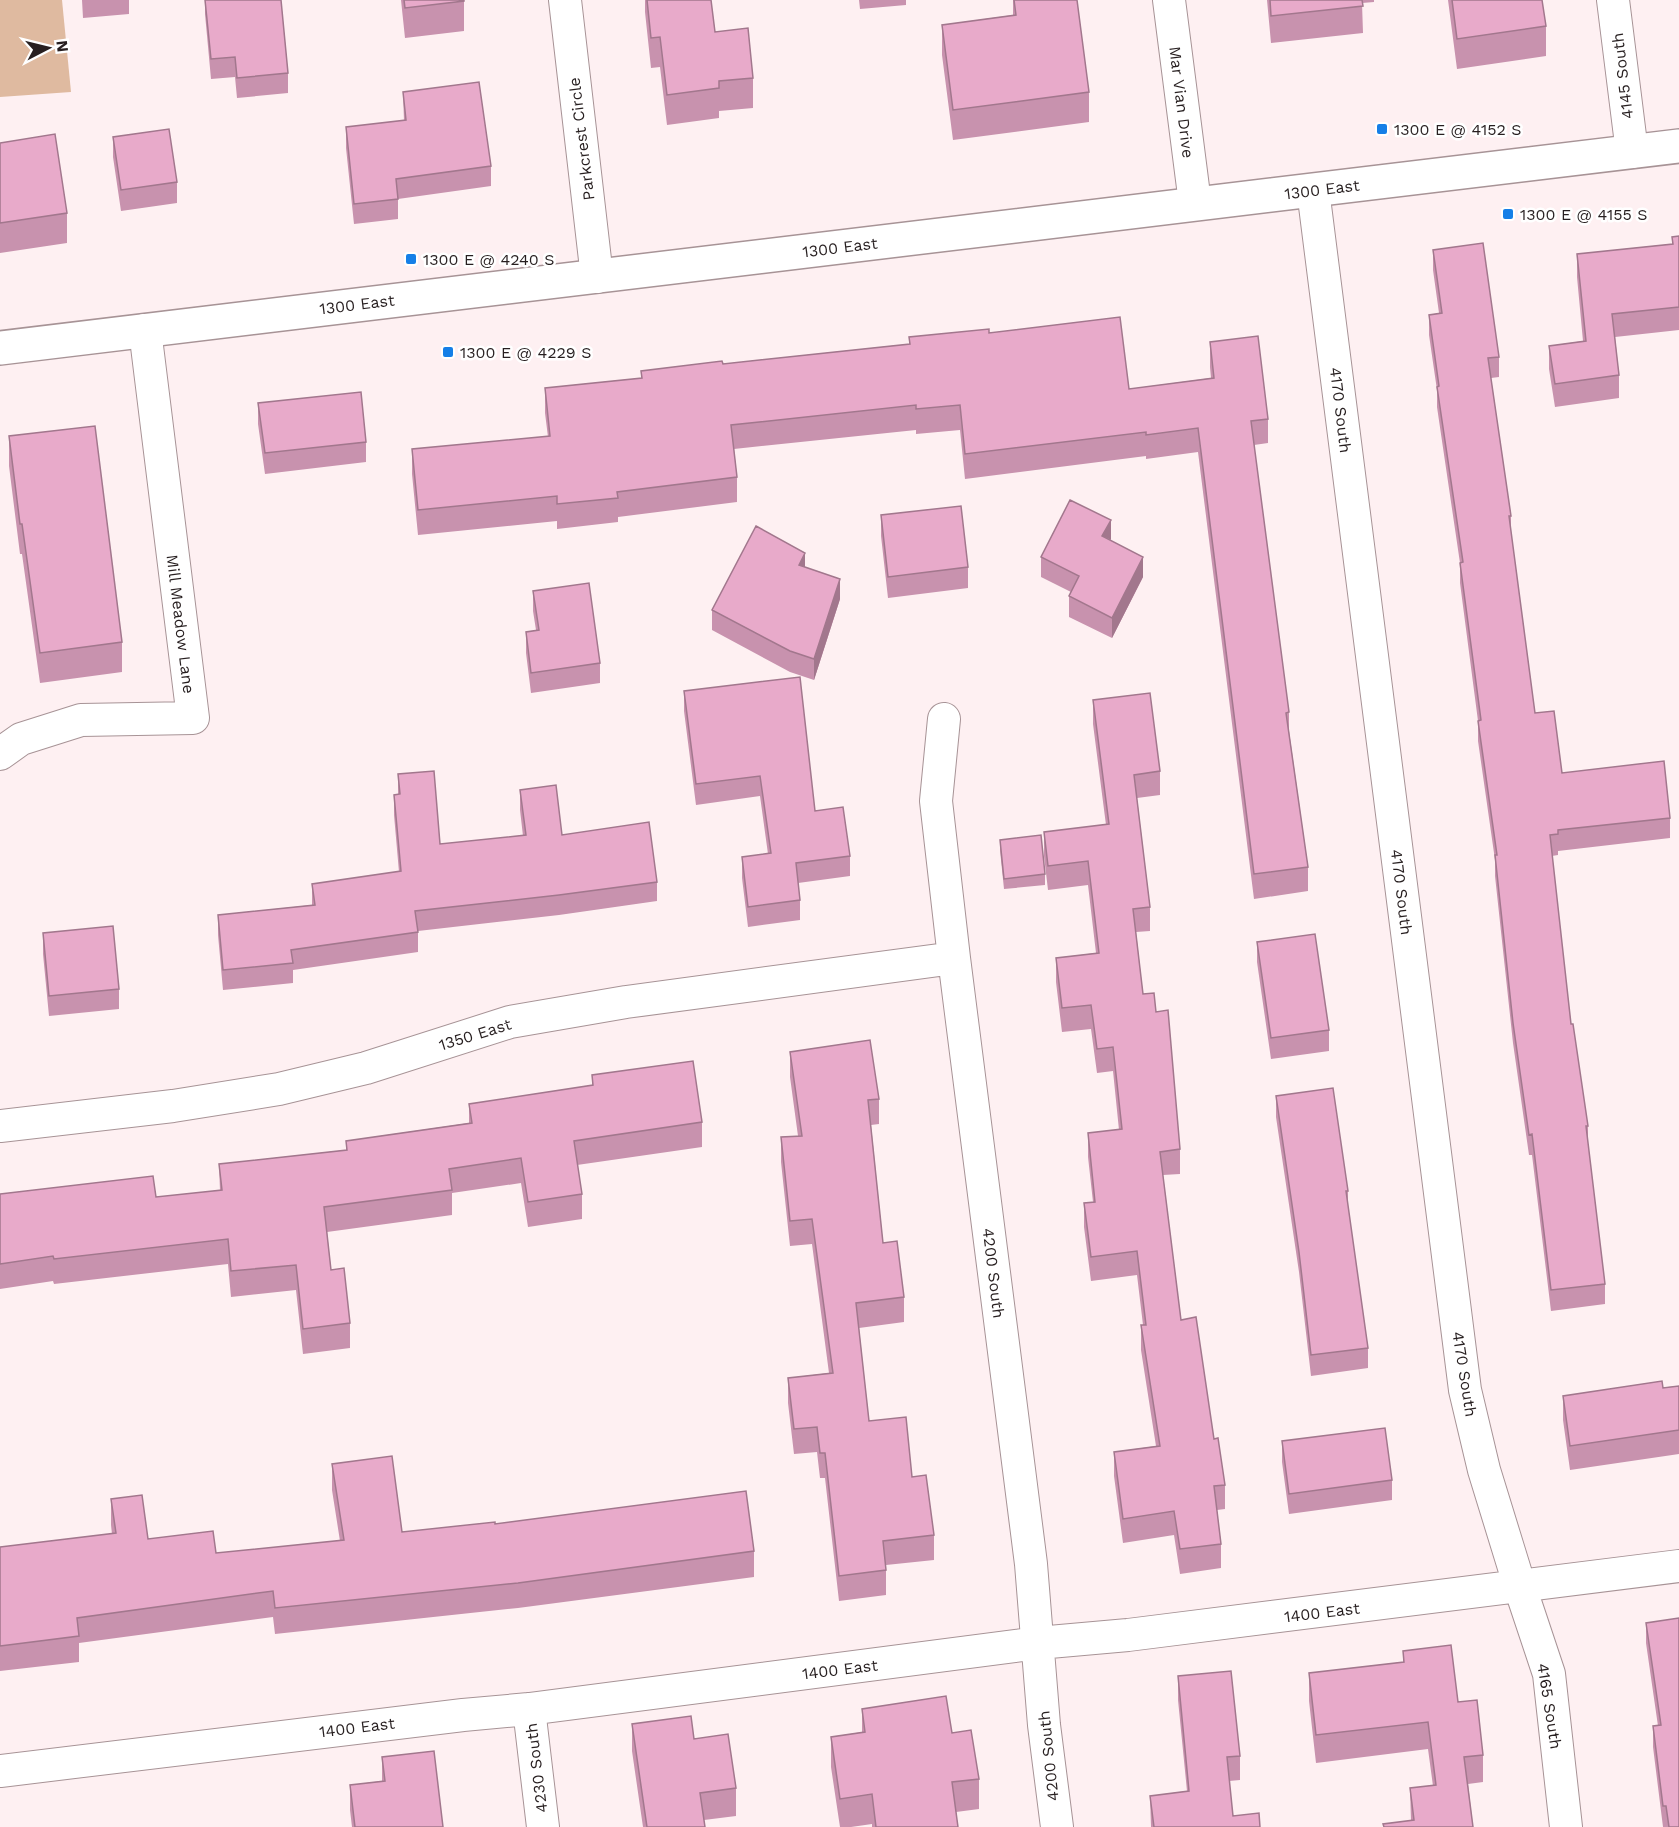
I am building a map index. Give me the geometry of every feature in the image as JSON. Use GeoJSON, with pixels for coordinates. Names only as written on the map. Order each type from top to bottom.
{"type":"FeatureCollection","features":[{"type":"Feature","properties":{"kind":"main road","name":"1300 East"},"geometry":{"type":"LineString","coordinates":[[0,348],[1679,146]]}},
{"type":"Feature","properties":{"kind":"street","name":"Parkcrest Circle"},"geometry":{"type":"LineString","coordinates":[[565,0],[597,277]]}},
{"type":"Feature","properties":{"kind":"street","name":"Mar Vian Drive"},"geometry":{"type":"LineString","coordinates":[[1169,0],[1195,203]]}},
{"type":"Feature","properties":{"kind":"street","name":"4145 South"},"geometry":{"type":"LineString","coordinates":[[1613,0],[1632,152]]}},
{"type":"Feature","properties":{"kind":"street","name":"4170 South"},"geometry":{"type":"LineString","coordinates":[[1313,190],[1465,1390],[1484,1470],[1520,1587]]}},
{"type":"Feature","properties":{"kind":"street","name":"Mill Meadow Lane"},"geometry":{"type":"LineString","coordinates":[[0,754],[21,739],[81,720],[193,718],[145,330]]}},
{"type":"Feature","properties":{"kind":"street","name":"4200 South"},"geometry":{"type":"LineString","coordinates":[[945,719],[936,801],[1030,1564],[1044,1725],[1057,1827]]}},
{"type":"Feature","properties":{"kind":"street","name":"1350 East"},"geometry":{"type":"LineString","coordinates":[[0,1126],[173,1106],[279,1089],[366,1068],[522,1020],[626,1002],[954,958]]}},
{"type":"Feature","properties":{"kind":"street","name":"1400 East"},"geometry":{"type":"LineString","coordinates":[[0,1771],[452,1716],[529,1709],[1038,1643],[1128,1635],[1679,1566]]}},
{"type":"Feature","properties":{"kind":"street","name":"4165 South"},"geometry":{"type":"LineString","coordinates":[[1520,1587],[1549,1674],[1566,1827]]}},
{"type":"Feature","properties":{"kind":"street","name":"4230 South"},"geometry":{"type":"LineString","coordinates":[[529,1709],[543,1827]]}},
{"type":"Feature","properties":{"kind":"shaded area"},"geometry":{"type":"Polygon","coordinates":[[[0,0],[62,0],[71,92],[0,97],[0,0]]]}},
{"type":"Feature","properties":{"kind":"building"},"geometry":{"type":"Polygon","coordinates":[[[205,0],[281,0],[288,73],[237,78],[235,57],[211,59],[205,0]]]}},
{"type":"Feature","properties":{"kind":"building"},"geometry":{"type":"Polygon","coordinates":[[[404,0],[464,0],[464,1],[405,8],[404,0]]]}},
{"type":"Feature","properties":{"kind":"building"},"geometry":{"type":"Polygon","coordinates":[[[647,0],[711,0],[715,32],[748,28],[753,78],[719,81],[719,88],[667,95],[660,37],[651,38],[647,0]]]}},
{"type":"Feature","properties":{"kind":"building"},"geometry":{"type":"Polygon","coordinates":[[[1014,0],[1077,0],[1089,92],[953,110],[942,25],[1016,15],[1014,0]]]}},
{"type":"Feature","properties":{"kind":"building"},"geometry":{"type":"Polygon","coordinates":[[[1270,0],[1362,0],[1363,6],[1271,16],[1270,0]]]}},
{"type":"Feature","properties":{"kind":"building"},"geometry":{"type":"Polygon","coordinates":[[[1452,0],[1542,0],[1546,26],[1457,39],[1452,0]]]}},
{"type":"Feature","properties":{"kind":"building"},"geometry":{"type":"Polygon","coordinates":[[[479,82],[491,166],[396,179],[398,199],[354,204],[346,127],[406,120],[403,92],[479,82]]]}},
{"type":"Feature","properties":{"kind":"building"},"geometry":{"type":"Polygon","coordinates":[[[169,129],[177,182],[121,190],[113,137],[169,129]]]}},
{"type":"Feature","properties":{"kind":"building"},"geometry":{"type":"Polygon","coordinates":[[[55,134],[67,213],[0,223],[0,143],[55,134]]]}},
{"type":"Feature","properties":{"kind":"building"},"geometry":{"type":"Polygon","coordinates":[[[1679,236],[1679,307],[1612,314],[1619,375],[1555,384],[1549,346],[1586,341],[1577,254],[1673,244],[1672,237],[1679,236]]]}},
{"type":"Feature","properties":{"kind":"building"},"geometry":{"type":"Polygon","coordinates":[[[1483,243],[1499,357],[1488,358],[1511,516],[1509,516],[1535,713],[1554,711],[1562,773],[1664,761],[1670,818],[1558,830],[1558,834],[1550,835],[1571,1024],[1573,1024],[1588,1126],[1586,1126],[1605,1284],[1551,1290],[1532,1134],[1529,1135],[1513,1023],[1495,855],[1497,855],[1478,721],[1481,720],[1460,563],[1463,562],[1437,387],[1439,386],[1429,315],[1442,313],[1433,250],[1483,243]]]}},
{"type":"Feature","properties":{"kind":"building"},"geometry":{"type":"Polygon","coordinates":[[[1120,317],[1129,389],[1214,378],[1210,342],[1258,336],[1268,419],[1251,421],[1289,712],[1286,713],[1308,867],[1254,874],[1198,428],[965,454],[960,405],[916,409],[916,405],[731,425],[737,477],[617,492],[618,498],[557,504],[557,496],[418,510],[412,449],[550,436],[545,388],[642,378],[641,371],[722,361],[723,364],[910,344],[909,337],[989,329],[989,333],[1120,317]]]}},
{"type":"Feature","properties":{"kind":"building"},"geometry":{"type":"Polygon","coordinates":[[[361,392],[366,442],[265,453],[258,403],[361,392]]]}},
{"type":"Feature","properties":{"kind":"building"},"geometry":{"type":"Polygon","coordinates":[[[95,426],[122,642],[40,653],[9,436],[95,426]]]}},
{"type":"Feature","properties":{"kind":"building"},"geometry":{"type":"Polygon","coordinates":[[[1070,500],[1111,520],[1102,536],[1143,557],[1112,618],[1069,596],[1079,576],[1041,557],[1070,500]]]}},
{"type":"Feature","properties":{"kind":"building"},"geometry":{"type":"Polygon","coordinates":[[[961,506],[968,567],[888,577],[881,515],[961,506]]]}},
{"type":"Feature","properties":{"kind":"building"},"geometry":{"type":"Polygon","coordinates":[[[756,526],[805,553],[799,565],[840,579],[814,659],[790,651],[712,610],[756,526]]]}},
{"type":"Feature","properties":{"kind":"building"},"geometry":{"type":"Polygon","coordinates":[[[589,583],[600,663],[531,673],[526,632],[539,630],[533,591],[589,583]]]}},
{"type":"Feature","properties":{"kind":"building"},"geometry":{"type":"Polygon","coordinates":[[[800,677],[815,811],[843,807],[850,856],[796,863],[800,900],[748,907],[742,857],[771,853],[760,776],[696,784],[684,691],[800,677]]]}},
{"type":"Feature","properties":{"kind":"building"},"geometry":{"type":"Polygon","coordinates":[[[1150,693],[1160,771],[1134,775],[1150,907],[1133,909],[1143,994],[1154,993],[1156,1012],[1168,1010],[1180,1149],[1160,1152],[1181,1320],[1196,1317],[1214,1439],[1218,1438],[1225,1485],[1214,1486],[1221,1544],[1180,1549],[1174,1511],[1123,1519],[1114,1452],[1160,1446],[1141,1325],[1146,1325],[1137,1251],[1091,1257],[1084,1203],[1095,1202],[1088,1133],[1122,1129],[1113,1047],[1097,1049],[1091,1005],[1062,1008],[1056,958],[1099,953],[1088,861],[1048,866],[1044,832],[1109,824],[1093,700],[1150,693]]]}},
{"type":"Feature","properties":{"kind":"building"},"geometry":{"type":"Polygon","coordinates":[[[434,771],[440,844],[526,835],[520,790],[556,785],[562,835],[649,822],[657,882],[415,911],[418,932],[291,950],[293,963],[223,970],[218,915],[315,905],[312,884],[401,871],[394,795],[400,794],[398,774],[434,771]]]}},
{"type":"Feature","properties":{"kind":"building"},"geometry":{"type":"Polygon","coordinates":[[[1041,835],[1045,874],[1004,879],[1000,840],[1041,835]]]}},
{"type":"Feature","properties":{"kind":"building"},"geometry":{"type":"Polygon","coordinates":[[[113,926],[119,989],[49,996],[43,933],[113,926]]]}},
{"type":"Feature","properties":{"kind":"building"},"geometry":{"type":"Polygon","coordinates":[[[1315,934],[1329,1030],[1271,1038],[1257,942],[1315,934]]]}},
{"type":"Feature","properties":{"kind":"building"},"geometry":{"type":"Polygon","coordinates":[[[870,1040],[879,1099],[868,1100],[883,1243],[897,1241],[904,1297],[856,1303],[869,1421],[906,1417],[912,1477],[926,1475],[934,1535],[883,1541],[886,1570],[839,1576],[825,1453],[820,1453],[817,1427],[794,1429],[788,1378],[833,1373],[812,1219],[790,1221],[781,1137],[802,1136],[790,1052],[870,1040]]]}},
{"type":"Feature","properties":{"kind":"building"},"geometry":{"type":"Polygon","coordinates":[[[693,1061],[702,1122],[574,1141],[582,1194],[528,1202],[521,1158],[449,1169],[452,1190],[324,1207],[331,1270],[344,1268],[350,1323],[303,1329],[296,1265],[231,1271],[228,1239],[54,1259],[53,1256],[0,1264],[0,1194],[153,1176],[156,1197],[222,1190],[219,1164],[347,1150],[346,1141],[472,1123],[469,1104],[593,1085],[592,1075],[693,1061]]]}},
{"type":"Feature","properties":{"kind":"building"},"geometry":{"type":"Polygon","coordinates":[[[1333,1088],[1368,1348],[1311,1355],[1299,1252],[1276,1096],[1333,1088]]]}},
{"type":"Feature","properties":{"kind":"building"},"geometry":{"type":"Polygon","coordinates":[[[1662,1381],[1663,1388],[1679,1386],[1679,1430],[1570,1446],[1563,1396],[1662,1381]]]}},
{"type":"Feature","properties":{"kind":"building"},"geometry":{"type":"Polygon","coordinates":[[[1385,1428],[1392,1480],[1289,1494],[1282,1441],[1385,1428]]]}},
{"type":"Feature","properties":{"kind":"building"},"geometry":{"type":"Polygon","coordinates":[[[392,1456],[402,1532],[495,1522],[495,1524],[746,1491],[754,1551],[518,1583],[275,1608],[273,1591],[77,1618],[79,1636],[0,1646],[0,1547],[116,1533],[111,1499],[142,1495],[148,1539],[213,1531],[216,1553],[344,1540],[332,1464],[392,1456]]]}},
{"type":"Feature","properties":{"kind":"building"},"geometry":{"type":"Polygon","coordinates":[[[1679,1618],[1679,1827],[1669,1827],[1666,1806],[1663,1806],[1653,1726],[1661,1725],[1646,1623],[1679,1618]]]}},
{"type":"Feature","properties":{"kind":"building"},"geometry":{"type":"Polygon","coordinates":[[[1451,1645],[1458,1702],[1477,1700],[1483,1755],[1464,1757],[1473,1827],[1384,1827],[1383,1824],[1414,1820],[1410,1788],[1436,1785],[1428,1722],[1316,1735],[1309,1673],[1404,1662],[1403,1651],[1451,1645]]]}},
{"type":"Feature","properties":{"kind":"building"},"geometry":{"type":"Polygon","coordinates":[[[1231,1671],[1240,1756],[1227,1757],[1233,1816],[1259,1813],[1260,1827],[1154,1827],[1150,1796],[1189,1791],[1178,1676],[1231,1671]]]}},
{"type":"Feature","properties":{"kind":"building"},"geometry":{"type":"Polygon","coordinates":[[[946,1696],[952,1733],[971,1730],[979,1779],[952,1782],[958,1827],[876,1827],[872,1794],[840,1799],[831,1737],[865,1732],[862,1709],[946,1696]]]}},
{"type":"Feature","properties":{"kind":"building"},"geometry":{"type":"Polygon","coordinates":[[[691,1716],[694,1739],[728,1734],[736,1788],[700,1793],[705,1827],[647,1827],[632,1724],[691,1716]]]}},
{"type":"Feature","properties":{"kind":"building"},"geometry":{"type":"Polygon","coordinates":[[[434,1751],[443,1827],[355,1827],[350,1785],[385,1781],[382,1757],[434,1751]]]}},
{"type":"Feature","properties":{"kind":"place","name":"1300 E @ 4152 S"},"geometry":{"type":"Point","coordinates":[1382,129]}},
{"type":"Feature","properties":{"kind":"place","name":"1300 E @ 4155 S"},"geometry":{"type":"Point","coordinates":[1508,214]}},
{"type":"Feature","properties":{"kind":"place","name":"1300 E @ 4240 S"},"geometry":{"type":"Point","coordinates":[411,259]}},
{"type":"Feature","properties":{"kind":"place","name":"1300 E @ 4229 S"},"geometry":{"type":"Point","coordinates":[448,352]}}]}
